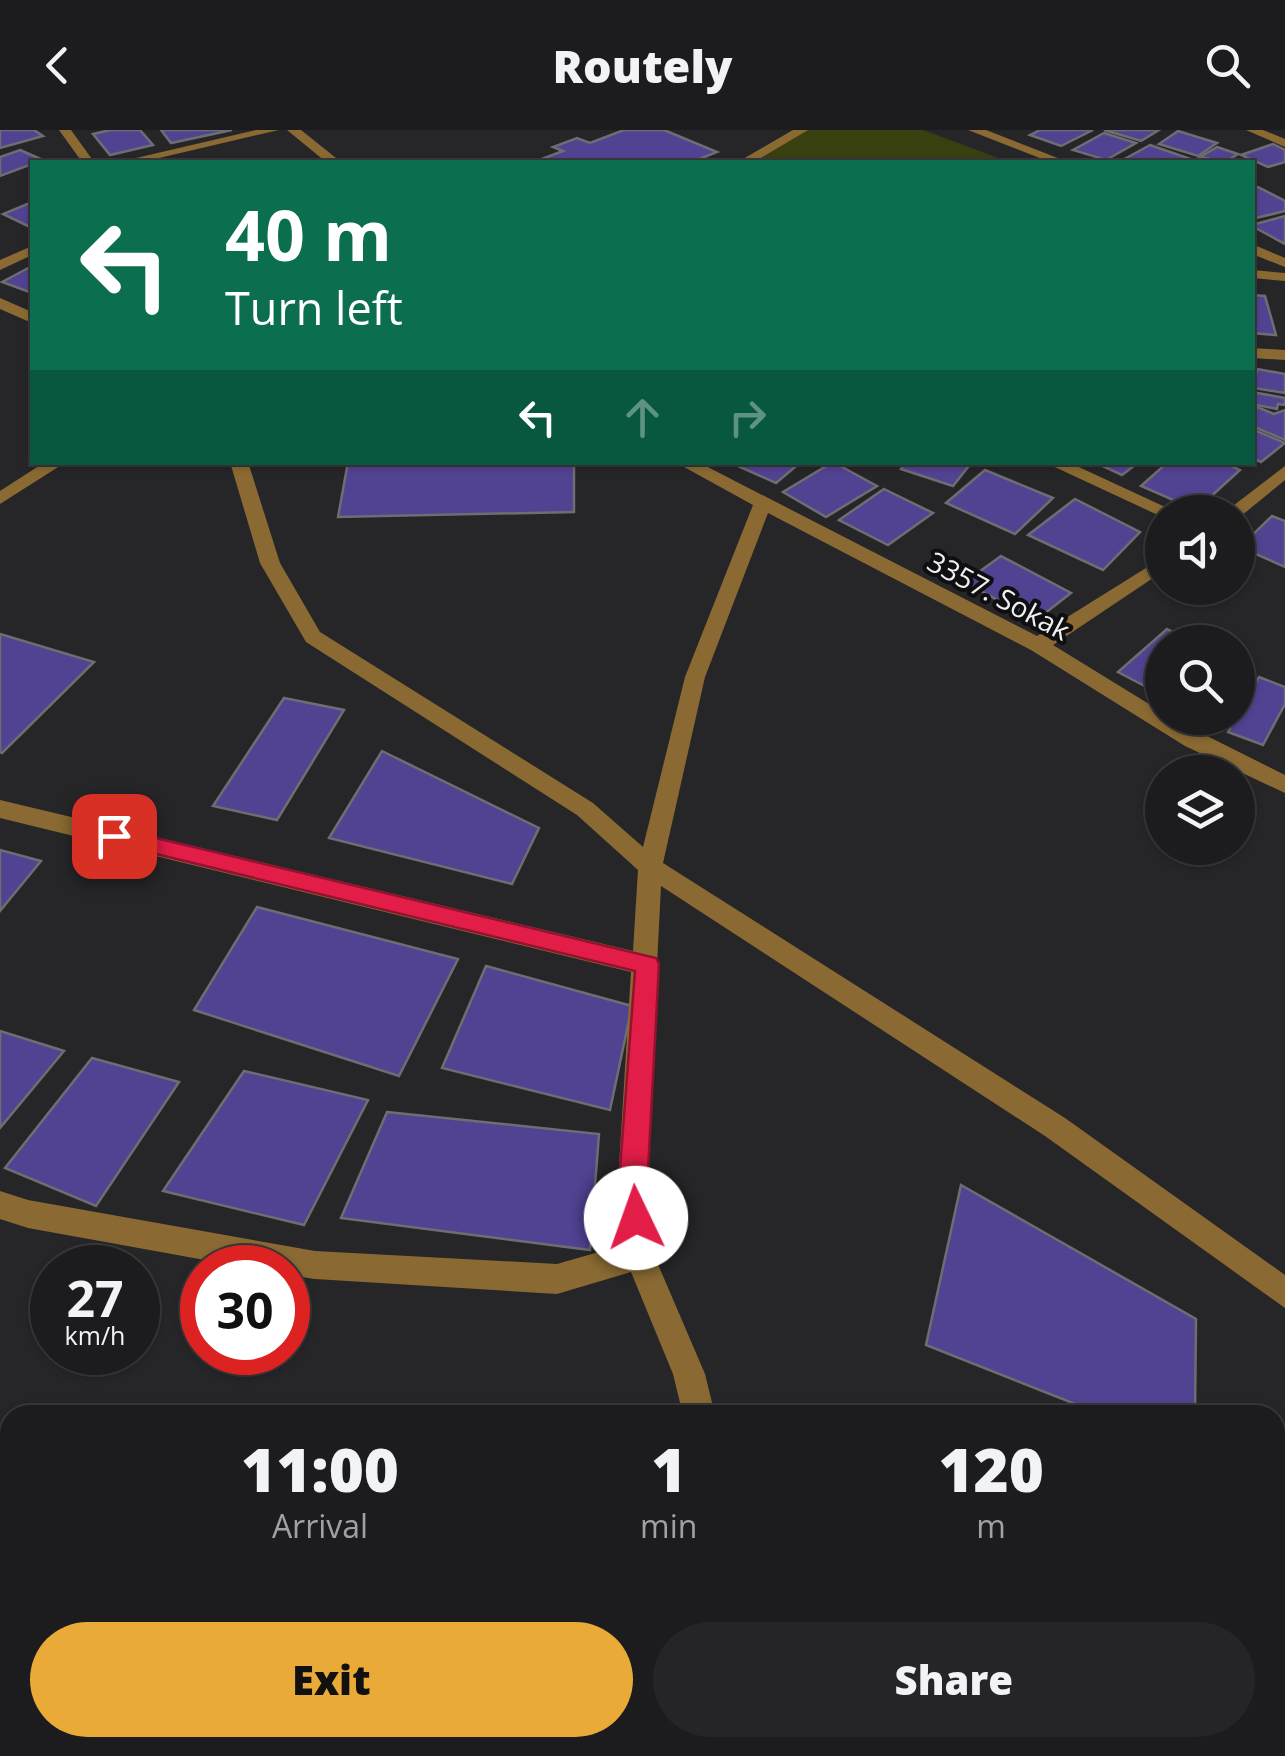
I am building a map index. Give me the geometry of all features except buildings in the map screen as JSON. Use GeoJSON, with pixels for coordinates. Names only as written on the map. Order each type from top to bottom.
{"type":"FeatureCollection","features":[{"type":"Feature","properties":{"kind":"street"},"geometry":{"type":"LineString","coordinates":[[66,130],[87,160]]}},
{"type":"Feature","properties":{"kind":"street"},"geometry":{"type":"LineString","coordinates":[[135,160],[272,130]]}},
{"type":"Feature","properties":{"kind":"street"},"geometry":{"type":"LineString","coordinates":[[293,130],[331,160]]}},
{"type":"Feature","properties":{"kind":"street"},"geometry":{"type":"LineString","coordinates":[[749,160],[802,130]]}},
{"type":"Feature","properties":{"kind":"street"},"geometry":{"type":"LineString","coordinates":[[974,130],[1056,160]]}},
{"type":"Feature","properties":{"kind":"street"},"geometry":{"type":"LineString","coordinates":[[1252,130],[1271,132],[1285,142]]}},
{"type":"Feature","properties":{"kind":"street"},"geometry":{"type":"LineString","coordinates":[[1255,249],[1285,263]]}},
{"type":"Feature","properties":{"kind":"street"},"geometry":{"type":"LineString","coordinates":[[0,266],[30,251]]}},
{"type":"Feature","properties":{"kind":"street"},"geometry":{"type":"LineString","coordinates":[[1255,274],[1285,278]]}},
{"type":"Feature","properties":{"kind":"street"},"geometry":{"type":"LineString","coordinates":[[0,303],[30,317]]}},
{"type":"Feature","properties":{"kind":"street"},"geometry":{"type":"LineString","coordinates":[[1255,352],[1285,355]]}},
{"type":"Feature","properties":{"kind":"street"},"geometry":{"type":"LineString","coordinates":[[0,499],[53,465]]}},
{"type":"Feature","properties":{"kind":"street"},"geometry":{"type":"LineString","coordinates":[[240,465],[270,564],[313,637],[585,809],[650,867],[1055,1127],[1285,1293]]}},
{"type":"Feature","properties":{"kind":"street","name":"3357. Sokak"},"geometry":{"type":"LineString","coordinates":[[689,465],[1038,645],[1193,741],[1285,785]]}},
{"type":"Feature","properties":{"kind":"street"},"geometry":{"type":"LineString","coordinates":[[1059,465],[1145,503]]}},
{"type":"Feature","properties":{"kind":"street"},"geometry":{"type":"LineString","coordinates":[[1255,495],[1285,470]]}},
{"type":"Feature","properties":{"kind":"street"},"geometry":{"type":"LineString","coordinates":[[697,1405],[689,1374],[639,1255],[632,1182],[648,964],[650,867],[695,677],[763,503]]}},
{"type":"Feature","properties":{"kind":"street"},"geometry":{"type":"LineString","coordinates":[[1038,645],[1145,575]]}},
{"type":"Feature","properties":{"kind":"street"},"geometry":{"type":"LineString","coordinates":[[0,809],[648,964]]}},
{"type":"Feature","properties":{"kind":"street"},"geometry":{"type":"LineString","coordinates":[[0,1205],[28,1214],[315,1265],[557,1279],[639,1255]]}},
{"type":"Feature","properties":{"kind":"green space"},"geometry":{"type":"Polygon","coordinates":[[[804,130],[923,130],[1004,160],[754,160],[804,130]]]}},
{"type":"Feature","properties":{"kind":"route"},"geometry":{"type":"LineString","coordinates":[[114,836],[648,964],[632,1182],[636,1218]]}}]}
